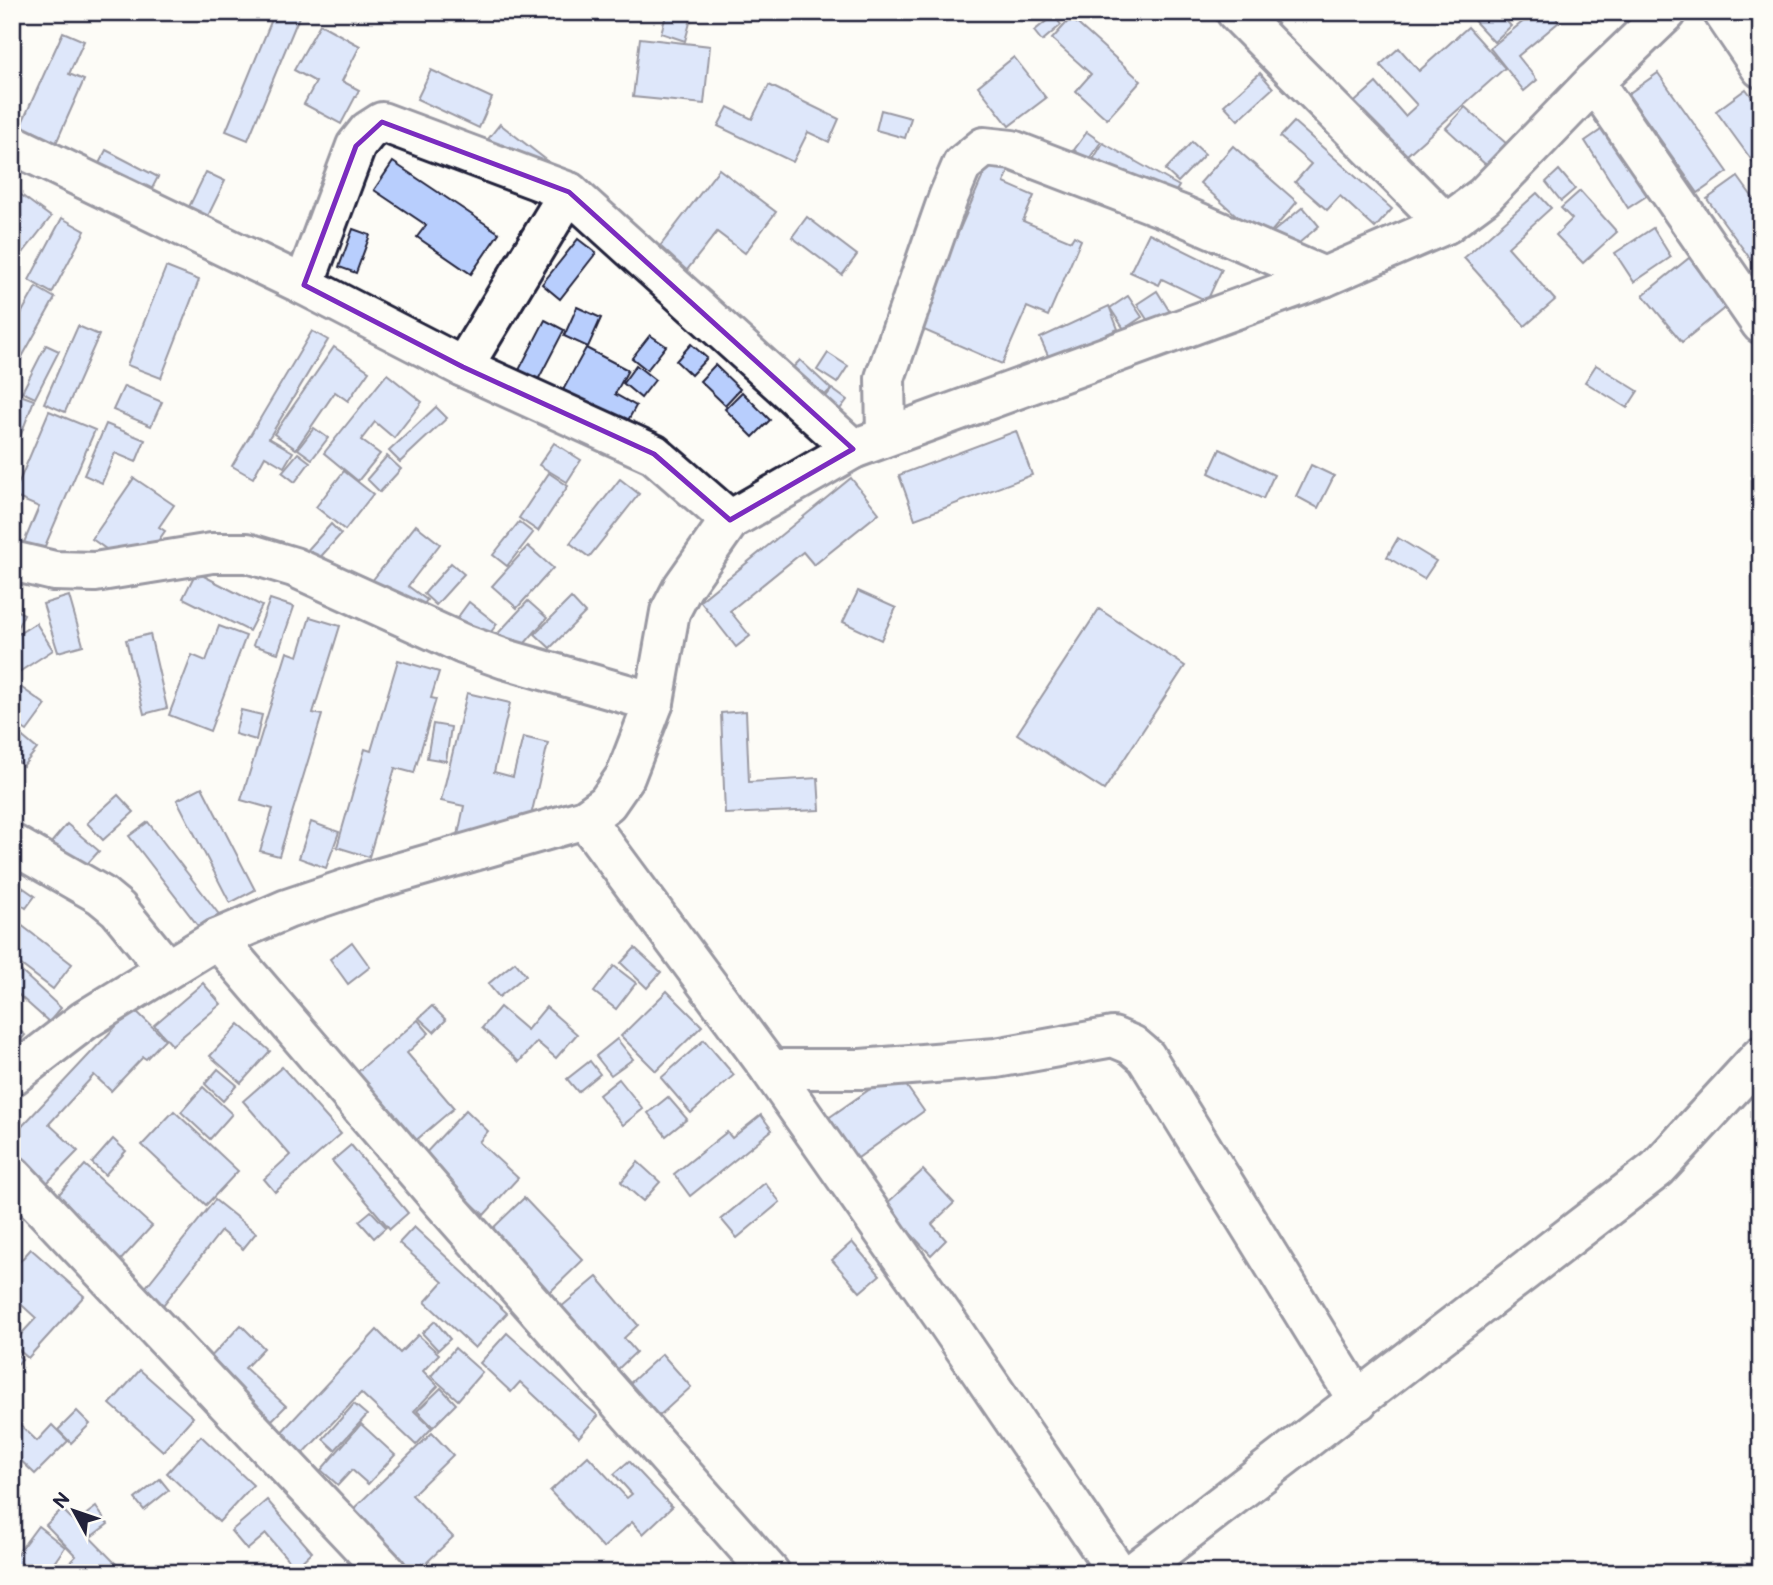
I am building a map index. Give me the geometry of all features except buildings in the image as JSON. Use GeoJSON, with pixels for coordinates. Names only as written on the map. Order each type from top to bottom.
{"type":"FeatureCollection","features":[{"type":"Feature","properties":{"kind":"street"},"geometry":{"type":"LineString","coordinates":[[1236,12],[1446,224]]}},
{"type":"Feature","properties":{"kind":"street"},"geometry":{"type":"LineString","coordinates":[[12,1076],[85,1020],[217,939],[287,909],[358,885],[584,819],[607,803],[625,777],[654,702],[670,612],[683,587],[730,520],[870,442],[1324,277],[1446,224],[1484,196],[1594,82],[1667,12]]}},
{"type":"Feature","properties":{"kind":"street"},"geometry":{"type":"LineString","coordinates":[[1723,12],[1761,68]]}},
{"type":"Feature","properties":{"kind":"street"},"geometry":{"type":"LineString","coordinates":[[1594,82],[1761,324]]}},
{"type":"Feature","properties":{"kind":"street"},"geometry":{"type":"LineString","coordinates":[[304,285],[356,146],[368,131],[382,122],[569,191],[870,442]]}},
{"type":"Feature","properties":{"kind":"street"},"geometry":{"type":"LineString","coordinates":[[12,144],[304,285],[463,368],[654,454],[730,520]]}},
{"type":"Feature","properties":{"kind":"street"},"geometry":{"type":"LineString","coordinates":[[870,442],[885,378],[948,198],[962,165],[984,147],[1012,150],[1179,215],[1324,277]]}},
{"type":"Feature","properties":{"kind":"street"},"geometry":{"type":"LineString","coordinates":[[463,368],[569,191]]}},
{"type":"Feature","properties":{"kind":"street"},"geometry":{"type":"LineString","coordinates":[[12,561],[54,571],[95,572],[212,553],[247,553],[294,567],[505,660],[654,702]]}},
{"type":"Feature","properties":{"kind":"street"},"geometry":{"type":"LineString","coordinates":[[584,819],[770,1069],[1118,1573]]}},
{"type":"Feature","properties":{"kind":"street"},"geometry":{"type":"LineString","coordinates":[[12,844],[101,895],[118,909],[166,968]]}},
{"type":"Feature","properties":{"kind":"street"},"geometry":{"type":"LineString","coordinates":[[217,939],[439,1198],[770,1573]]}},
{"type":"Feature","properties":{"kind":"street"},"geometry":{"type":"LineString","coordinates":[[770,1069],[861,1069],[996,1058],[1113,1037],[1132,1045],[1146,1057],[1358,1401]]}},
{"type":"Feature","properties":{"kind":"street"},"geometry":{"type":"LineString","coordinates":[[1133,1573],[1657,1169],[1761,1056]]}},
{"type":"Feature","properties":{"kind":"street"},"geometry":{"type":"LineString","coordinates":[[12,1175],[387,1573]]}},
{"type":"Feature","properties":{"kind":"highlighted area"},"geometry":{"type":"Polygon","coordinates":[[[382,122],[569,192],[853,449],[730,520],[654,454],[463,367],[304,285],[356,146],[382,122]]]}}]}
